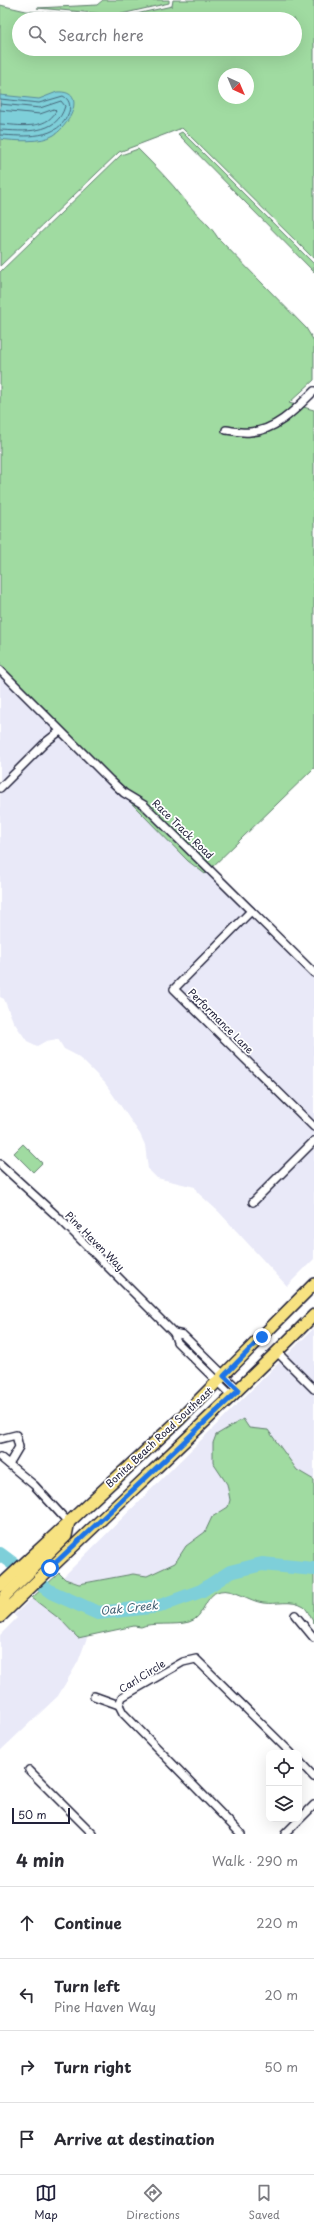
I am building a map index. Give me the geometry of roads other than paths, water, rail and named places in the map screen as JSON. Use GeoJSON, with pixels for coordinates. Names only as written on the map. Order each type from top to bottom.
{"type":"FeatureCollection","features":[{"type":"Feature","properties":{"kind":"main road","name":"Bonita Beach Road Southeast"},"geometry":{"type":"LineString","coordinates":[[69,1522],[221,1379],[314,1284]]}},
{"type":"Feature","properties":{"kind":"main road","name":"Bonita Beach Road Southeast"},"geometry":{"type":"LineString","coordinates":[[0,1586],[14,1580],[43,1560],[236,1393],[314,1315]]}},
{"type":"Feature","properties":{"kind":"main road"},"geometry":{"type":"LineString","coordinates":[[43,1560],[66,1536],[69,1522]]}},
{"type":"Feature","properties":{"kind":"main road","name":"Bonita Beach Road Southeast"},"geometry":{"type":"LineString","coordinates":[[0,1617],[26,1592],[43,1560]]}},
{"type":"Feature","properties":{"kind":"main road"},"geometry":{"type":"LineString","coordinates":[[0,1611],[14,1580]]}},
{"type":"Feature","properties":{"kind":"street"},"geometry":{"type":"LineString","coordinates":[[226,430],[251,432],[270,426],[284,418],[314,391]]}},
{"type":"Feature","properties":{"kind":"street","name":"Race Track Road"},"geometry":{"type":"LineString","coordinates":[[0,670],[124,793],[144,805],[314,973]]}},
{"type":"Feature","properties":{"kind":"street"},"geometry":{"type":"LineString","coordinates":[[0,788],[60,731]]}},
{"type":"Feature","properties":{"kind":"street","name":"Performance Lane"},"geometry":{"type":"LineString","coordinates":[[251,911],[174,989],[314,1127]]}},
{"type":"Feature","properties":{"kind":"street"},"geometry":{"type":"LineString","coordinates":[[253,1202],[314,1141]]}},
{"type":"Feature","properties":{"kind":"street","name":"Pine Haven Way"},"geometry":{"type":"LineString","coordinates":[[0,1164],[58,1218],[174,1333],[183,1335],[221,1379],[236,1393]]}},
{"type":"Feature","properties":{"kind":"street"},"geometry":{"type":"LineString","coordinates":[[277,1352],[314,1389]]}},
{"type":"Feature","properties":{"kind":"street"},"geometry":{"type":"LineString","coordinates":[[0,1439],[16,1435],[19,1447],[9,1464]]}},
{"type":"Feature","properties":{"kind":"street"},"geometry":{"type":"LineString","coordinates":[[0,1457],[34,1485],[69,1522]]}},
{"type":"Feature","properties":{"kind":"street"},"geometry":{"type":"LineString","coordinates":[[295,1615],[314,1638]]}},
{"type":"Feature","properties":{"kind":"street","name":"Carl Circle"},"geometry":{"type":"LineString","coordinates":[[241,1834],[123,1713],[119,1705],[122,1697],[183,1662],[196,1659],[288,1750]]}},
{"type":"Feature","properties":{"kind":"street"},"geometry":{"type":"LineString","coordinates":[[94,1696],[119,1705]]}},
{"type":"Feature","properties":{"kind":"street"},"geometry":{"type":"LineString","coordinates":[[302,1764],[314,1776]]}},
{"type":"Feature","properties":{"kind":"street"},"geometry":{"type":"LineString","coordinates":[[29,1770],[93,1834]]}},
{"type":"Feature","properties":{"kind":"street"},"geometry":{"type":"LineString","coordinates":[[285,1834],[314,1805]]}},
{"type":"Feature","properties":{"kind":"water"},"geometry":{"type":"Polygon","coordinates":[[[57,92],[66,93],[72,96],[74,102],[73,109],[66,124],[54,135],[49,138],[35,140],[20,141],[0,139],[0,95],[39,99],[57,92]]]}},
{"type":"Feature","properties":{"kind":"waterway","name":"Oak Creek"},"geometry":{"type":"LineString","coordinates":[[0,1554],[51,1592],[98,1613],[160,1606],[201,1591],[230,1572],[262,1564],[314,1569]]}}]}
